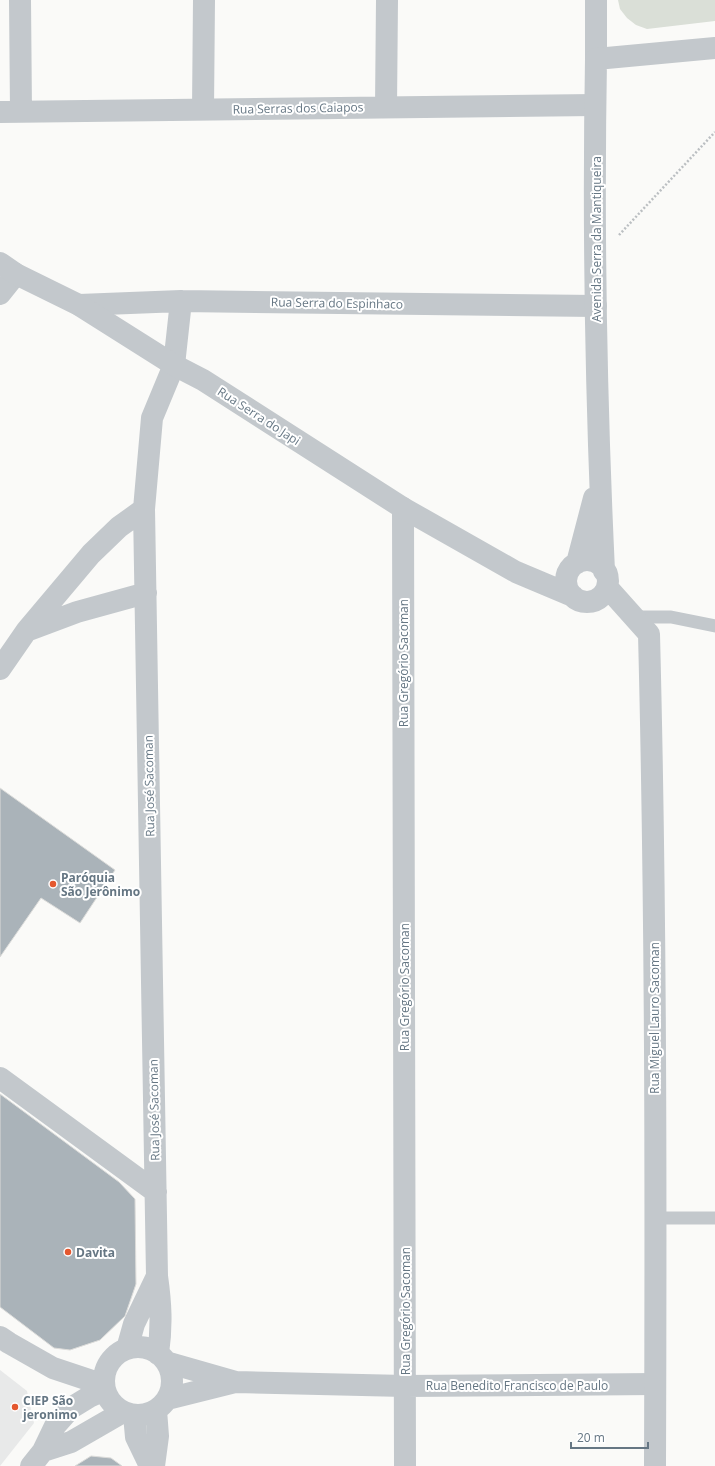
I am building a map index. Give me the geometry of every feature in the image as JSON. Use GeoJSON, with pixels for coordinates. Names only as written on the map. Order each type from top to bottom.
{"type":"FeatureCollection","features":[{"type":"Feature","properties":{"kind":"street"},"geometry":{"type":"LineString","coordinates":[[10,112],[20,0]]}},
{"type":"Feature","properties":{"kind":"street"},"geometry":{"type":"LineString","coordinates":[[203,109],[204,0]]}},
{"type":"Feature","properties":{"kind":"street"},"geometry":{"type":"LineString","coordinates":[[386,107],[387,0]]}},
{"type":"Feature","properties":{"kind":"street","name":"Avenida Serra da Mantiqueira"},"geometry":{"type":"LineString","coordinates":[[596,0],[596,306],[600,477],[605,579]]}},
{"type":"Feature","properties":{"kind":"street"},"geometry":{"type":"LineString","coordinates":[[596,59],[715,48]]}},
{"type":"Feature","properties":{"kind":"street","name":"Rua Serras dos Caiapos"},"geometry":{"type":"LineString","coordinates":[[10,112],[596,105]]}},
{"type":"Feature","properties":{"kind":"street"},"geometry":{"type":"LineString","coordinates":[[0,294],[8,269]]}},
{"type":"Feature","properties":{"kind":"street","name":"Rua Serra do Japi"},"geometry":{"type":"LineString","coordinates":[[8,269],[79,305],[174,364],[204,380],[402,508],[516,572],[573,596]]}},
{"type":"Feature","properties":{"kind":"street","name":"Rua Serra do Espinhaco"},"geometry":{"type":"LineString","coordinates":[[79,305],[181,301],[596,306]]}},
{"type":"Feature","properties":{"kind":"street","name":"Rua José Sacoman"},"geometry":{"type":"LineString","coordinates":[[162,1358],[162,1304],[157,1276],[144,509],[152,418],[174,364],[181,301]]}},
{"type":"Feature","properties":{"kind":"street","name":"Avenida Serra da Mantiqueira"},"geometry":{"type":"LineString","coordinates":[[574,566],[600,477]]}},
{"type":"Feature","properties":{"kind":"street","name":"Rua Gregório Sacoman"},"geometry":{"type":"LineString","coordinates":[[402,508],[406,1466]]}},
{"type":"Feature","properties":{"kind":"street"},"geometry":{"type":"LineString","coordinates":[[0,669],[27,630],[91,554],[119,527],[144,509]]}},
{"type":"Feature","properties":{"kind":"street"},"geometry":{"type":"LineString","coordinates":[[584,560],[597,563],[605,579],[604,593],[594,601],[581,601],[573,596],[566,587],[568,573],[574,566],[584,560]]}},
{"type":"Feature","properties":{"kind":"street"},"geometry":{"type":"LineString","coordinates":[[516,572],[574,566]]}},
{"type":"Feature","properties":{"kind":"street","name":"Rua Miguel Lauro Sacoman"},"geometry":{"type":"LineString","coordinates":[[605,579],[649,634],[652,749],[655,1466]]}},
{"type":"Feature","properties":{"kind":"street"},"geometry":{"type":"LineString","coordinates":[[27,630],[77,612],[146,593]]}},
{"type":"Feature","properties":{"kind":"street"},"geometry":{"type":"LineString","coordinates":[[0,1078],[156,1192]]}},
{"type":"Feature","properties":{"kind":"street","name":"Rua José Sacoman"},"geometry":{"type":"LineString","coordinates":[[127,1349],[134,1324],[157,1276]]}},
{"type":"Feature","properties":{"kind":"street"},"geometry":{"type":"LineString","coordinates":[[0,1337],[53,1368],[105,1387]]}},
{"type":"Feature","properties":{"kind":"street"},"geometry":{"type":"LineString","coordinates":[[154,1466],[161,1404],[171,1387],[171,1374],[162,1358],[149,1349],[138,1347],[127,1349],[117,1354],[109,1363],[105,1373],[105,1387],[109,1399],[116,1406],[129,1413],[145,1414],[161,1404]]}},
{"type":"Feature","properties":{"kind":"street","name":"Rua Benedito Francisco de Paulo"},"geometry":{"type":"LineString","coordinates":[[162,1358],[236,1382],[405,1386],[655,1384]]}},
{"type":"Feature","properties":{"kind":"street","name":"Rua Benedito Francisco de Paulo"},"geometry":{"type":"LineString","coordinates":[[161,1404],[236,1382]]}},
{"type":"Feature","properties":{"kind":"street"},"geometry":{"type":"LineString","coordinates":[[37,1458],[55,1426],[71,1408],[105,1387]]}},
{"type":"Feature","properties":{"kind":"street"},"geometry":{"type":"LineString","coordinates":[[37,1458],[129,1413]]}},
{"type":"Feature","properties":{"kind":"street"},"geometry":{"type":"LineString","coordinates":[[129,1413],[136,1436],[150,1466]]}},
{"type":"Feature","properties":{"kind":"lane"},"geometry":{"type":"LineString","coordinates":[[634,617],[671,617],[715,626]]}},
{"type":"Feature","properties":{"kind":"lane"},"geometry":{"type":"LineString","coordinates":[[655,1218],[715,1218]]}},
{"type":"Feature","properties":{"kind":"path"},"geometry":{"type":"LineString","coordinates":[[596,260],[715,132]]}},
{"type":"Feature","properties":{"kind":"shaded area"},"geometry":{"type":"Polygon","coordinates":[[[618,0],[715,0],[715,21],[647,29],[636,25],[627,18],[620,9],[618,0]]]}},
{"type":"Feature","properties":{"kind":"shaded area","name":"CIEP São jeronimo"},"geometry":{"type":"Polygon","coordinates":[[[0,1370],[27,1391],[34,1423],[0,1466],[0,1370]]]}},
{"type":"Feature","properties":{"kind":"building","name":"Paróquia São Jerônimo"},"geometry":{"type":"Polygon","coordinates":[[[0,788],[115,870],[80,923],[41,898],[0,957],[0,788]]]}},
{"type":"Feature","properties":{"kind":"building","name":"Davita"},"geometry":{"type":"Polygon","coordinates":[[[0,1094],[119,1182],[135,1199],[136,1284],[125,1316],[100,1340],[70,1350],[54,1348],[0,1307],[0,1094]]]}},
{"type":"Feature","properties":{"kind":"building"},"geometry":{"type":"Polygon","coordinates":[[[91,1456],[111,1458],[122,1466],[75,1466],[91,1456]]]}},
{"type":"Feature","properties":{"kind":"place","name":"Paróquia São Jerônimo"},"geometry":{"type":"Point","coordinates":[53,884]}},
{"type":"Feature","properties":{"kind":"place","name":"Davita"},"geometry":{"type":"Point","coordinates":[68,1252]}},
{"type":"Feature","properties":{"kind":"place","name":"CIEP São jeronimo"},"geometry":{"type":"Point","coordinates":[15,1407]}}]}
